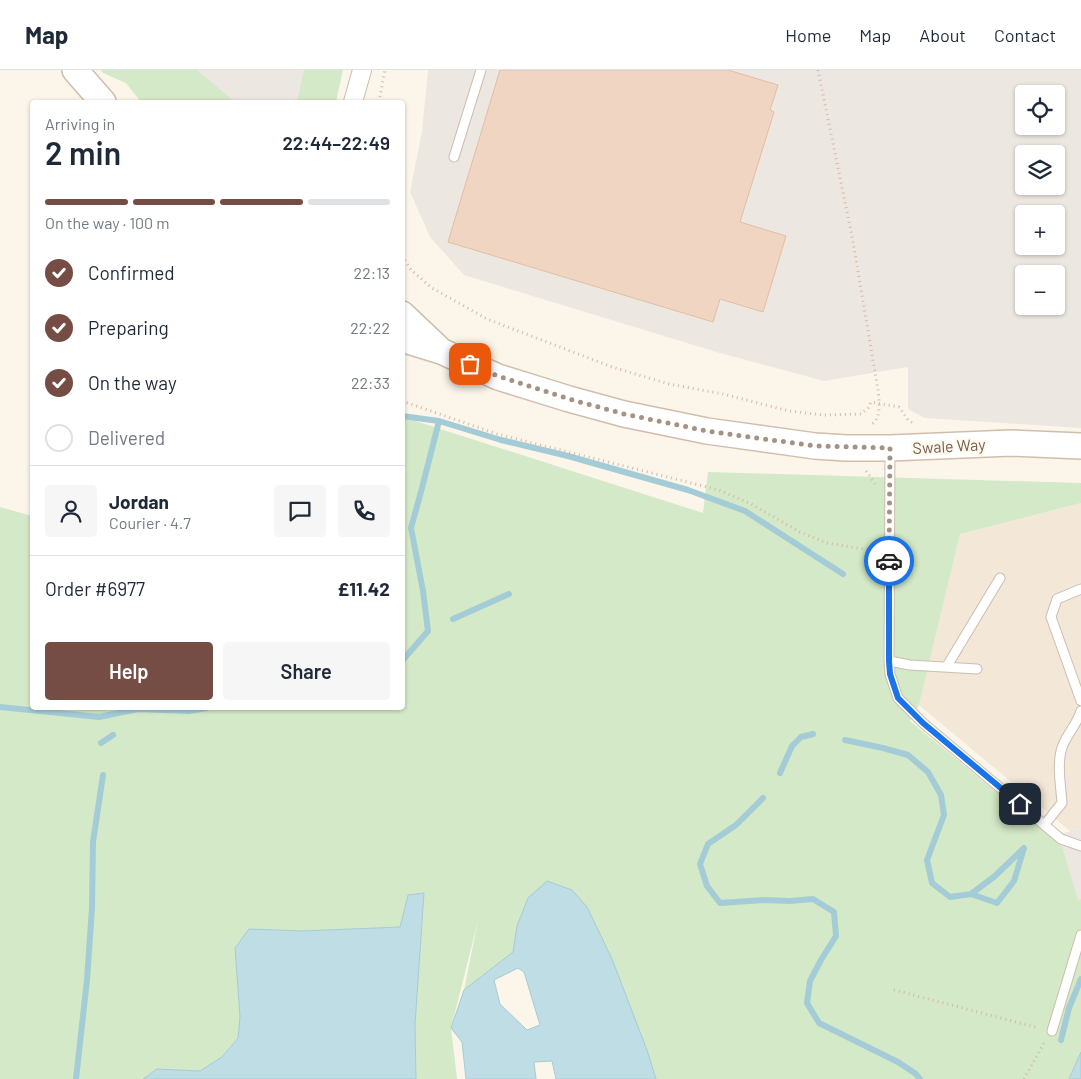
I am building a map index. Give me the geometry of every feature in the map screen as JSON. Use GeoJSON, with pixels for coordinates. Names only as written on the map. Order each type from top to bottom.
{"type":"FeatureCollection","features":[{"type":"Feature","properties":{"kind":"street"},"geometry":{"type":"LineString","coordinates":[[75,70],[101,100]]}},
{"type":"Feature","properties":{"kind":"street"},"geometry":{"type":"LineString","coordinates":[[354,100],[362,70]]}},
{"type":"Feature","properties":{"kind":"street","name":"Swale Way"},"geometry":{"type":"LineString","coordinates":[[405,317],[442,351]]}},
{"type":"Feature","properties":{"kind":"street","name":"Swale Way"},"geometry":{"type":"LineString","coordinates":[[405,340],[442,351],[498,376],[624,414],[707,431],[815,446],[890,448],[1012,443],[1081,446]]}},
{"type":"Feature","properties":{"kind":"lane"},"geometry":{"type":"LineString","coordinates":[[454,158],[481,70]]}},
{"type":"Feature","properties":{"kind":"lane"},"geometry":{"type":"LineString","coordinates":[[890,448],[889,661],[890,674],[898,698],[923,723],[1061,839],[1081,846]]}},
{"type":"Feature","properties":{"kind":"lane"},"geometry":{"type":"LineString","coordinates":[[947,666],[1000,578]]}},
{"type":"Feature","properties":{"kind":"lane"},"geometry":{"type":"LineString","coordinates":[[1081,590],[1057,599],[1051,617],[1081,701]]}},
{"type":"Feature","properties":{"kind":"lane"},"geometry":{"type":"LineString","coordinates":[[889,661],[910,665],[977,669]]}},
{"type":"Feature","properties":{"kind":"lane"},"geometry":{"type":"LineString","coordinates":[[1045,824],[1062,803],[1060,770],[1062,746],[1077,722],[1081,711]]}},
{"type":"Feature","properties":{"kind":"lane"},"geometry":{"type":"LineString","coordinates":[[1052,1031],[1081,935]]}},
{"type":"Feature","properties":{"kind":"path"},"geometry":{"type":"LineString","coordinates":[[379,100],[385,70]]}},
{"type":"Feature","properties":{"kind":"path"},"geometry":{"type":"LineString","coordinates":[[405,261],[411,270],[432,288],[487,319],[612,367],[669,384],[723,394],[789,411],[824,415],[860,414],[868,408],[871,402],[878,402],[878,390],[852,236],[818,70]]}},
{"type":"Feature","properties":{"kind":"path"},"geometry":{"type":"LineString","coordinates":[[405,402],[497,434],[719,490],[751,504],[800,532],[827,544],[889,554]]}},
{"type":"Feature","properties":{"kind":"path"},"geometry":{"type":"LineString","coordinates":[[860,468],[868,472],[876,484],[877,500],[890,505]]}},
{"type":"Feature","properties":{"kind":"path"},"geometry":{"type":"LineString","coordinates":[[894,990],[1052,1031],[1024,1079]]}},
{"type":"Feature","properties":{"kind":"shaded area"},"geometry":{"type":"Polygon","coordinates":[[[141,70],[338,70],[333,100],[172,100],[141,70]]]}},
{"type":"Feature","properties":{"kind":"shaded area"},"geometry":{"type":"Polygon","coordinates":[[[428,70],[1081,70],[1081,428],[925,418],[908,409],[908,367],[824,381],[720,353],[464,275],[430,237],[410,192],[422,132],[428,70]]]}},
{"type":"Feature","properties":{"kind":"shaded area"},"geometry":{"type":"Polygon","coordinates":[[[1081,503],[1081,828],[1070,831],[919,705],[960,534],[1081,503]]]}},
{"type":"Feature","properties":{"kind":"shaded area"},"geometry":{"type":"Polygon","coordinates":[[[1081,828],[1081,899],[1078,901],[1058,835],[1081,828]]]}},
{"type":"Feature","properties":{"kind":"green space"},"geometry":{"type":"Polygon","coordinates":[[[101,70],[197,70],[233,100],[139,100],[126,83],[103,73],[101,70]]]}},
{"type":"Feature","properties":{"kind":"green space"},"geometry":{"type":"Polygon","coordinates":[[[304,70],[343,70],[336,100],[297,100],[304,70]]]}},
{"type":"Feature","properties":{"kind":"green space"},"geometry":{"type":"Polygon","coordinates":[[[405,418],[703,513],[708,472],[1081,483],[1081,503],[960,534],[919,705],[910,721],[1062,846],[1078,900],[1081,899],[1081,1052],[1069,1079],[655,1079],[513,952],[464,990],[478,921],[451,1028],[457,1079],[416,1079],[408,895],[400,927],[302,931],[249,929],[237,981],[240,1017],[238,1037],[222,1057],[200,1071],[157,1069],[143,1079],[0,1079],[0,507],[30,515],[30,710],[405,710],[405,418]]]}},
{"type":"Feature","properties":{"kind":"water"},"geometry":{"type":"Polygon","coordinates":[[[547,881],[572,890],[587,907],[612,959],[647,1050],[656,1079],[556,1079],[552,1061],[534,1062],[536,1079],[466,1079],[462,1042],[451,1028],[464,990],[513,952],[517,926],[528,898],[547,881]],[[518,968],[494,980],[500,1004],[527,1030],[540,1025],[524,972],[518,968]]]}},
{"type":"Feature","properties":{"kind":"water"},"geometry":{"type":"Polygon","coordinates":[[[424,893],[415,1025],[416,1079],[143,1079],[157,1069],[200,1071],[222,1057],[238,1038],[240,1017],[235,948],[249,929],[302,931],[400,927],[408,895],[424,893]]]}},
{"type":"Feature","properties":{"kind":"water"},"geometry":{"type":"Polygon","coordinates":[[[1081,1052],[1081,1079],[1069,1079],[1081,1052]]]}},
{"type":"Feature","properties":{"kind":"building"},"geometry":{"type":"Polygon","coordinates":[[[500,70],[728,70],[778,85],[770,110],[774,112],[740,222],[786,236],[763,312],[720,299],[713,322],[448,242],[500,70]]]}},
{"type":"Feature","properties":{"kind":"waterway"},"geometry":{"type":"LineString","coordinates":[[405,416],[439,421],[501,440],[568,456],[688,490],[745,511],[843,574]]}},
{"type":"Feature","properties":{"kind":"waterway"},"geometry":{"type":"LineString","coordinates":[[405,658],[428,631],[423,591],[411,528],[439,421]]}},
{"type":"Feature","properties":{"kind":"waterway"},"geometry":{"type":"LineString","coordinates":[[453,619],[509,594]]}},
{"type":"Feature","properties":{"kind":"waterway"},"geometry":{"type":"LineString","coordinates":[[0,707],[99,717],[133,710]]}},
{"type":"Feature","properties":{"kind":"waterway"},"geometry":{"type":"LineString","coordinates":[[164,710],[195,710]]}},
{"type":"Feature","properties":{"kind":"waterway"},"geometry":{"type":"LineString","coordinates":[[780,773],[792,746],[801,737],[813,734]]}},
{"type":"Feature","properties":{"kind":"waterway"},"geometry":{"type":"LineString","coordinates":[[101,743],[113,735]]}},
{"type":"Feature","properties":{"kind":"waterway"},"geometry":{"type":"LineString","coordinates":[[845,740],[908,755],[928,772],[941,795],[944,815],[927,860],[932,883],[950,897],[971,894],[995,876],[1024,848],[1014,881],[997,903],[971,894]]}},
{"type":"Feature","properties":{"kind":"waterway"},"geometry":{"type":"LineString","coordinates":[[76,1079],[87,980],[92,908],[93,842],[103,775]]}},
{"type":"Feature","properties":{"kind":"waterway"},"geometry":{"type":"LineString","coordinates":[[763,798],[736,825],[708,844],[700,864],[707,886],[720,903],[813,899],[834,912],[836,936],[810,981],[807,1003],[819,1023],[898,1062],[916,1074],[920,1079]]}},
{"type":"Feature","properties":{"kind":"waterway"},"geometry":{"type":"LineString","coordinates":[[1061,1040],[1069,1008],[1081,979]]}},
{"type":"Feature","properties":{"kind":"way so far"},"geometry":{"type":"LineString","coordinates":[[470,364],[498,376],[569,399],[624,414],[707,431],[815,446],[890,448],[889,561]]}},
{"type":"Feature","properties":{"kind":"route"},"geometry":{"type":"LineString","coordinates":[[889,561],[889,661],[890,674],[898,698],[923,723],[1020,804]]}}]}
